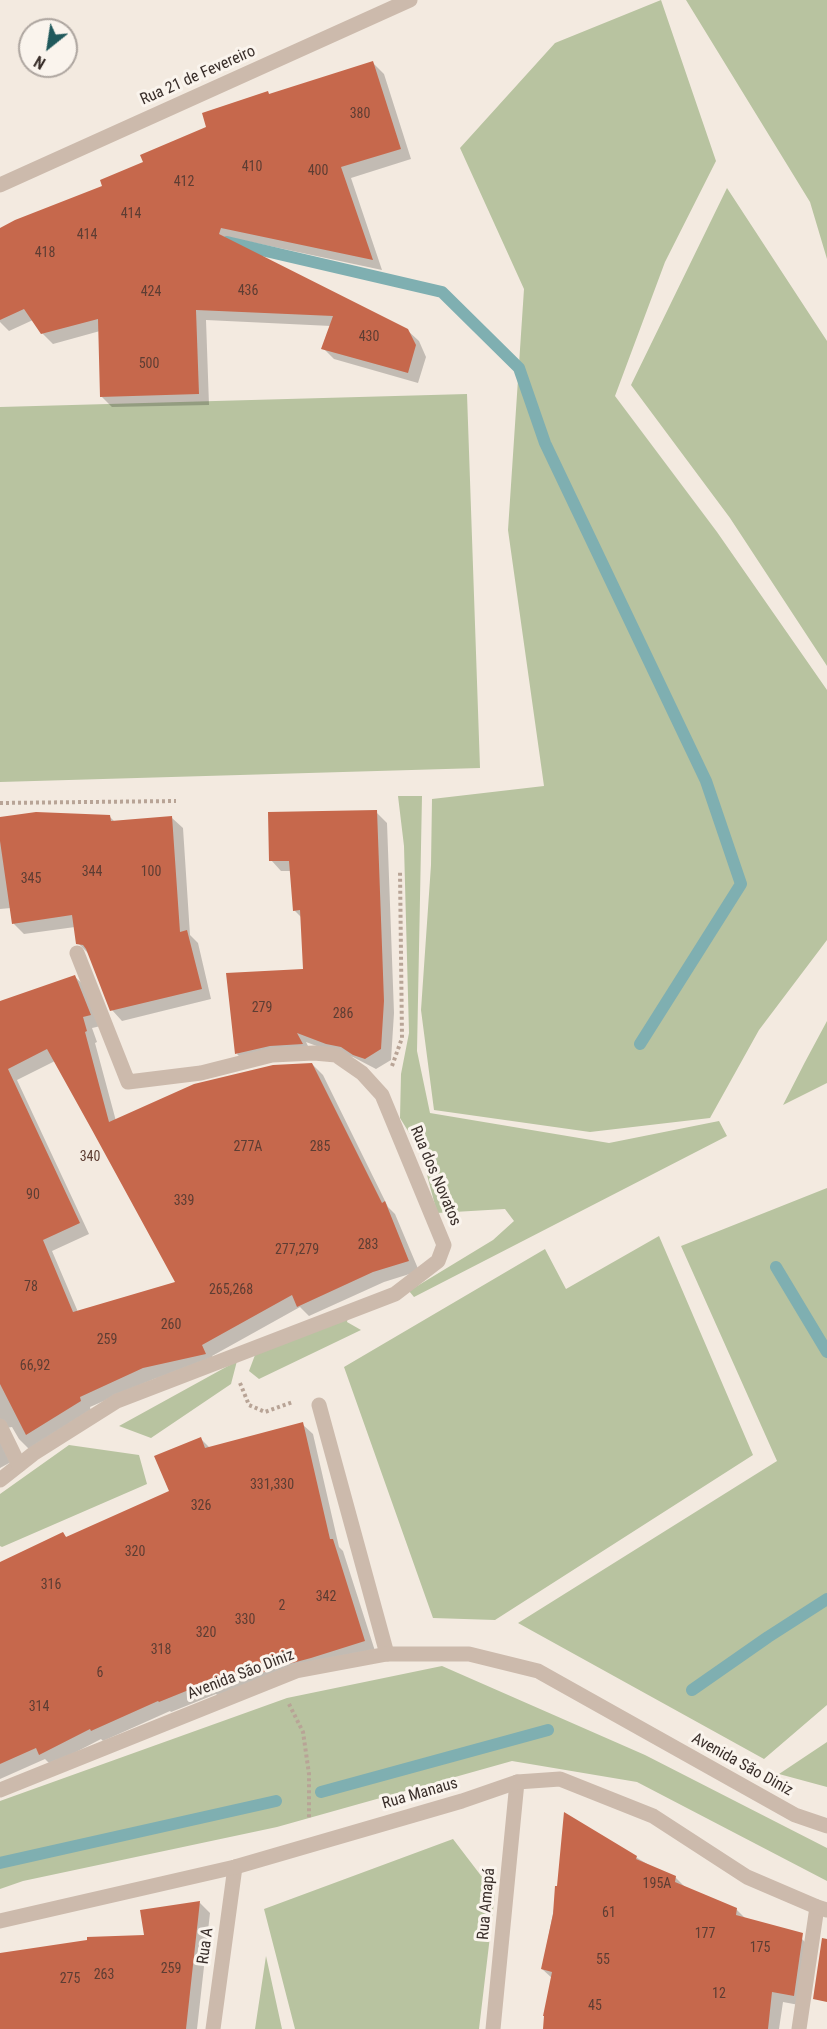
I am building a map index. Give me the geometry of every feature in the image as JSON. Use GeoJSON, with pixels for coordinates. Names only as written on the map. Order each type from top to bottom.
{"type":"FeatureCollection","features":[{"type":"Feature","properties":{"kind":"street","name":"Rua 21 de Fevereiro"},"geometry":{"type":"LineString","coordinates":[[0,185],[410,0]]}},
{"type":"Feature","properties":{"kind":"street","name":"Rua dos Novatos"},"geometry":{"type":"LineString","coordinates":[[0,1480],[33,1454],[117,1401],[394,1294],[438,1261],[444,1245],[382,1095],[362,1073],[336,1055],[314,1053],[272,1055],[201,1073],[128,1082],[77,953]]}},
{"type":"Feature","properties":{"kind":"street"},"geometry":{"type":"LineString","coordinates":[[319,1405],[387,1653]]}},
{"type":"Feature","properties":{"kind":"street"},"geometry":{"type":"LineString","coordinates":[[0,1426],[19,1465]]}},
{"type":"Feature","properties":{"kind":"street","name":"Avenida São Diniz"},"geometry":{"type":"LineString","coordinates":[[0,1790],[296,1671],[387,1653],[469,1653],[538,1671],[795,1815],[827,1826]]}},
{"type":"Feature","properties":{"kind":"street","name":"Rua Manaus"},"geometry":{"type":"LineString","coordinates":[[0,1921],[235,1867],[462,1801],[517,1782],[560,1779],[653,1816],[747,1877],[822,1909]]}},
{"type":"Feature","properties":{"kind":"street","name":"Rua Amapá"},"geometry":{"type":"LineString","coordinates":[[494,2029],[517,1782]]}},
{"type":"Feature","properties":{"kind":"street","name":"Rua A"},"geometry":{"type":"LineString","coordinates":[[213,2029],[235,1867]]}},
{"type":"Feature","properties":{"kind":"street"},"geometry":{"type":"LineString","coordinates":[[799,2029],[822,1909]]}},
{"type":"Feature","properties":{"kind":"path"},"geometry":{"type":"LineString","coordinates":[[0,803],[176,801]]}},
{"type":"Feature","properties":{"kind":"path"},"geometry":{"type":"LineString","coordinates":[[382,1095],[402,1038],[400,871]]}},
{"type":"Feature","properties":{"kind":"path"},"geometry":{"type":"LineString","coordinates":[[249,1351],[240,1383],[249,1405],[265,1412],[295,1401],[319,1405]]}},
{"type":"Feature","properties":{"kind":"path"},"geometry":{"type":"LineString","coordinates":[[276,1679],[303,1732],[309,1774],[309,1846]]}},
{"type":"Feature","properties":{"kind":"green space"},"geometry":{"type":"Polygon","coordinates":[[[661,0],[716,161],[665,262],[615,396],[717,532],[827,690],[827,940],[759,1030],[710,1118],[590,1132],[434,1110],[421,1010],[431,865],[432,799],[544,786],[508,530],[524,289],[460,148],[555,43],[661,0]]]}},
{"type":"Feature","properties":{"kind":"green space"},"geometry":{"type":"Polygon","coordinates":[[[686,0],[827,0],[827,259],[810,202],[686,0]]]}},
{"type":"Feature","properties":{"kind":"green space"},"geometry":{"type":"Polygon","coordinates":[[[727,188],[827,341],[827,666],[730,518],[631,385],[727,188]]]}},
{"type":"Feature","properties":{"kind":"green space"},"geometry":{"type":"Polygon","coordinates":[[[467,394],[480,768],[0,782],[0,407],[467,394]]]}},
{"type":"Feature","properties":{"kind":"green space"},"geometry":{"type":"Polygon","coordinates":[[[398,796],[422,796],[417,1051],[430,1113],[609,1143],[719,1121],[727,1136],[414,1297],[409,1291],[493,1240],[514,1221],[505,1209],[437,1213],[421,1152],[400,1118],[401,1074],[409,1033],[404,846],[398,796]]]}},
{"type":"Feature","properties":{"kind":"green space"},"geometry":{"type":"Polygon","coordinates":[[[827,1021],[827,1083],[783,1105],[805,1062],[827,1021]]]}},
{"type":"Feature","properties":{"kind":"green space"},"geometry":{"type":"Polygon","coordinates":[[[827,1188],[827,1705],[764,1759],[518,1623],[777,1461],[681,1246],[827,1188]]]}},
{"type":"Feature","properties":{"kind":"green space"},"geometry":{"type":"Polygon","coordinates":[[[659,1236],[753,1455],[495,1620],[433,1618],[344,1367],[545,1249],[566,1289],[659,1236]]]}},
{"type":"Feature","properties":{"kind":"green space"},"geometry":{"type":"Polygon","coordinates":[[[348,1317],[347,1322],[361,1330],[259,1379],[249,1371],[255,1355],[348,1317]]]}},
{"type":"Feature","properties":{"kind":"green space"},"geometry":{"type":"Polygon","coordinates":[[[237,1361],[231,1384],[151,1438],[119,1426],[237,1361]]]}},
{"type":"Feature","properties":{"kind":"green space"},"geometry":{"type":"Polygon","coordinates":[[[69,1445],[139,1455],[147,1484],[0,1546],[0,1494],[69,1445]]]}},
{"type":"Feature","properties":{"kind":"green space"},"geometry":{"type":"Polygon","coordinates":[[[442,1666],[645,1755],[827,1848],[827,1881],[637,1782],[512,1761],[277,1827],[23,1881],[0,1889],[0,1801],[287,1698],[442,1666]]]}},
{"type":"Feature","properties":{"kind":"green space"},"geometry":{"type":"Polygon","coordinates":[[[827,1742],[827,1787],[779,1774],[827,1742]]]}},
{"type":"Feature","properties":{"kind":"green space"},"geometry":{"type":"Polygon","coordinates":[[[453,1839],[495,1894],[479,2029],[295,2029],[264,1909],[453,1839]]]}},
{"type":"Feature","properties":{"kind":"green space"},"geometry":{"type":"Polygon","coordinates":[[[266,1956],[282,2029],[255,2029],[266,1956]]]}},
{"type":"Feature","properties":{"kind":"building"},"geometry":{"type":"Polygon","coordinates":[[[373,61],[401,149],[341,167],[373,260],[221,228],[219,234],[408,329],[416,345],[408,373],[321,349],[333,316],[196,310],[199,394],[100,397],[98,319],[41,334],[24,309],[0,320],[0,228],[102,186],[100,180],[143,162],[140,155],[206,127],[202,113],[268,91],[269,94],[373,61]]]}},
{"type":"Feature","properties":{"kind":"building"},"geometry":{"type":"Polygon","coordinates":[[[377,810],[384,1001],[381,1049],[365,1059],[341,1047],[297,1033],[303,1044],[270,1046],[235,1054],[226,973],[303,969],[300,910],[293,911],[289,861],[269,861],[268,812],[377,810]]]}},
{"type":"Feature","properties":{"kind":"building"},"geometry":{"type":"Polygon","coordinates":[[[36,812],[110,815],[111,821],[172,816],[180,932],[187,930],[202,989],[110,1011],[86,949],[83,945],[76,944],[72,915],[12,924],[0,841],[0,817],[36,812]]]}},
{"type":"Feature","properties":{"kind":"building"},"geometry":{"type":"Polygon","coordinates":[[[75,975],[91,1015],[83,1017],[87,1031],[85,1032],[109,1122],[194,1084],[273,1065],[312,1063],[382,1203],[385,1201],[409,1261],[373,1272],[297,1307],[292,1295],[202,1345],[206,1354],[143,1368],[80,1397],[81,1401],[26,1435],[0,1384],[0,1001],[75,975]],[[47,1049],[8,1069],[80,1223],[43,1240],[73,1312],[175,1282],[47,1049]]]}},
{"type":"Feature","properties":{"kind":"building"},"geometry":{"type":"Polygon","coordinates":[[[303,1422],[330,1539],[333,1539],[365,1641],[311,1658],[285,1665],[285,1663],[252,1677],[249,1671],[207,1687],[206,1683],[158,1701],[91,1731],[90,1729],[39,1755],[36,1748],[0,1764],[0,1562],[63,1532],[66,1537],[169,1491],[154,1456],[201,1437],[205,1448],[303,1422]]]}},
{"type":"Feature","properties":{"kind":"building"},"geometry":{"type":"Polygon","coordinates":[[[564,1812],[637,1856],[636,1859],[676,1876],[675,1882],[737,1908],[736,1915],[803,1933],[794,1996],[772,1992],[768,2029],[543,2029],[543,2016],[552,1972],[541,1969],[553,1914],[564,1812]]]}},
{"type":"Feature","properties":{"kind":"building"},"geometry":{"type":"Polygon","coordinates":[[[200,1901],[186,2029],[0,2029],[0,1953],[87,1940],[87,1937],[144,1935],[140,1910],[200,1901]]]}},
{"type":"Feature","properties":{"kind":"building"},"geometry":{"type":"Polygon","coordinates":[[[822,1938],[827,1939],[827,2002],[813,1999],[822,1938]]]}},
{"type":"Feature","properties":{"kind":"waterway"},"geometry":{"type":"LineString","coordinates":[[227,242],[442,292],[519,368],[545,443],[706,781],[741,884],[640,1044]]}},
{"type":"Feature","properties":{"kind":"waterway"},"geometry":{"type":"LineString","coordinates":[[776,1267],[827,1352]]}},
{"type":"Feature","properties":{"kind":"waterway"},"geometry":{"type":"LineString","coordinates":[[692,1690],[827,1599]]}},
{"type":"Feature","properties":{"kind":"waterway"},"geometry":{"type":"LineString","coordinates":[[321,1792],[548,1730]]}},
{"type":"Feature","properties":{"kind":"waterway"},"geometry":{"type":"LineString","coordinates":[[0,1863],[276,1801]]}}]}
